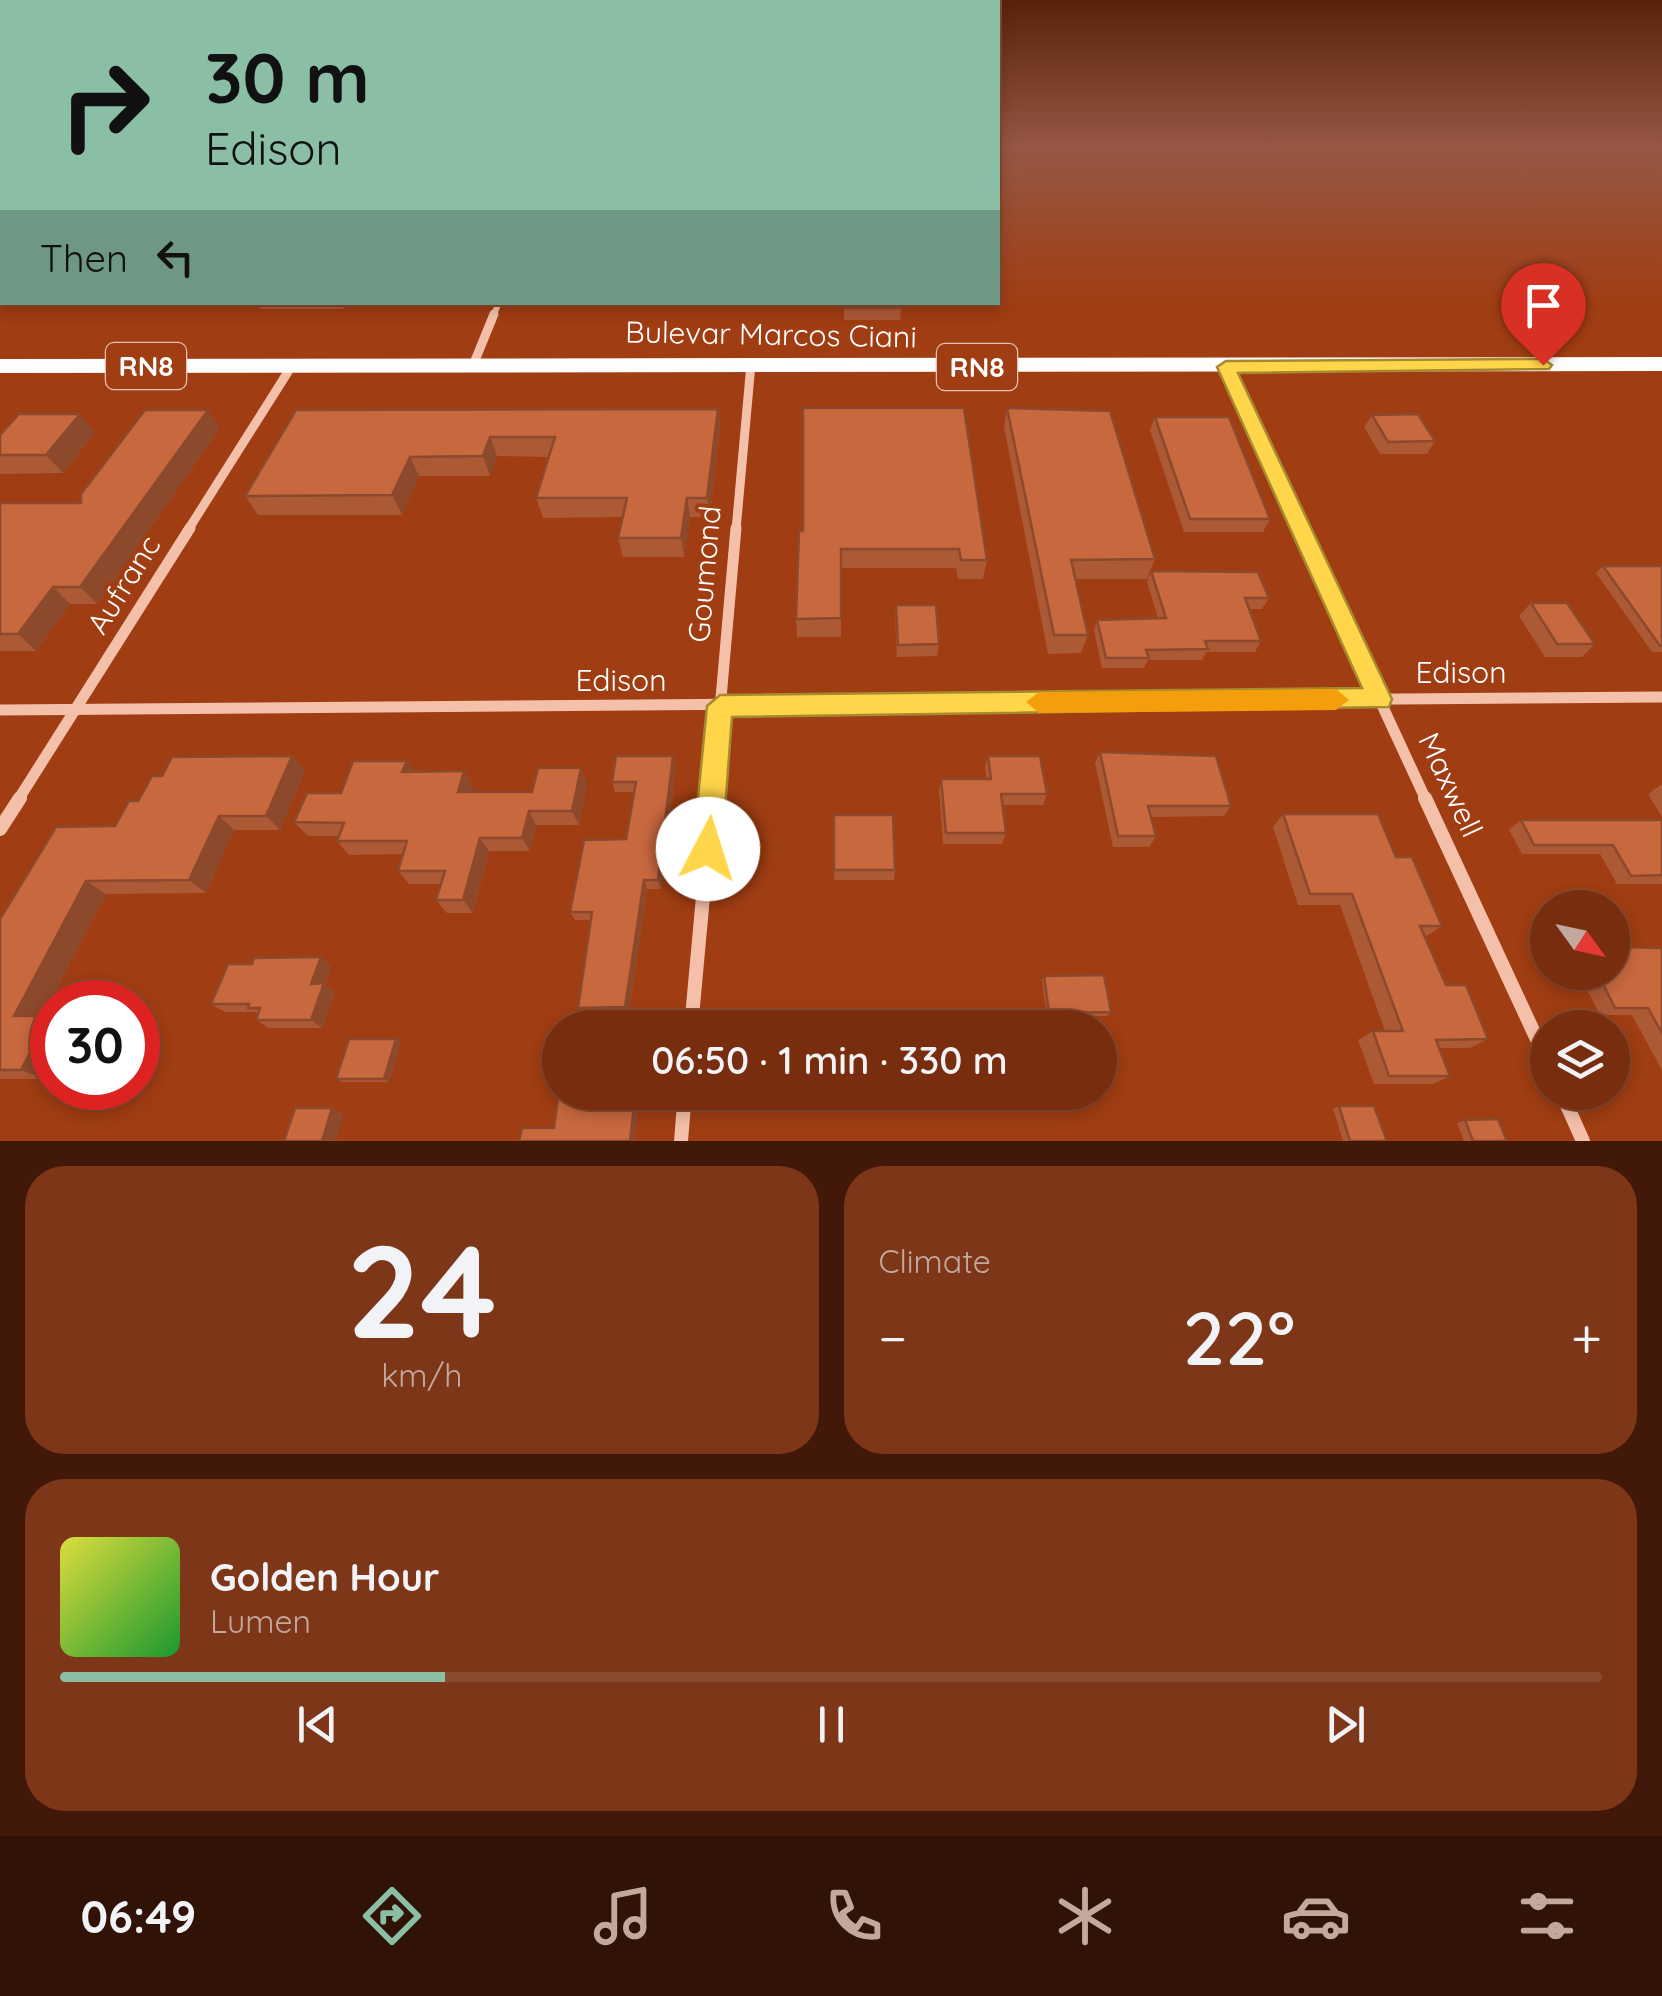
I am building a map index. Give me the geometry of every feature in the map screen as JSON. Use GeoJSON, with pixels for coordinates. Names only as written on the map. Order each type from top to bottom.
{"type":"FeatureCollection","features":[{"type":"Feature","properties":{"kind":"highway","name":"Bulevar Marcos Ciani"},"geometry":{"type":"LineString","coordinates":[[0,366],[1662,364]]}},
{"type":"Feature","properties":{"kind":"street"},"geometry":{"type":"LineString","coordinates":[[474,363],[499,305]]}},
{"type":"Feature","properties":{"kind":"street","name":"Goumond"},"geometry":{"type":"LineString","coordinates":[[693,1010],[751,364]]}},
{"type":"Feature","properties":{"kind":"street","name":"Aufranc"},"geometry":{"type":"LineString","coordinates":[[0,829],[291,367]]}},
{"type":"Feature","properties":{"kind":"street","name":"Maxwell"},"geometry":{"type":"LineString","coordinates":[[1226,367],[1530,1024]]}},
{"type":"Feature","properties":{"kind":"street","name":"Edison"},"geometry":{"type":"LineString","coordinates":[[0,710],[1662,696]]}},
{"type":"Feature","properties":{"kind":"street"},"geometry":{"type":"LineString","coordinates":[[681,1141],[684,1110]]}},
{"type":"Feature","properties":{"kind":"street"},"geometry":{"type":"LineString","coordinates":[[1569,1110],[1584,1141]]}},
{"type":"Feature","properties":{"kind":"building"},"geometry":{"type":"Polygon","coordinates":[[[900,305],[901,308],[844,308],[900,305]]]}},
{"type":"Feature","properties":{"kind":"building"},"geometry":{"type":"Polygon","coordinates":[[[803,408],[964,408],[987,560],[961,560],[959,549],[841,549],[841,618],[796,619],[799,531],[803,531],[803,408]]]}},
{"type":"Feature","properties":{"kind":"building"},"geometry":{"type":"Polygon","coordinates":[[[1007,408],[1110,411],[1155,559],[1071,560],[1088,635],[1054,635],[1007,408]]]}},
{"type":"Feature","properties":{"kind":"building"},"geometry":{"type":"Polygon","coordinates":[[[718,409],[707,498],[687,498],[681,538],[618,538],[627,498],[536,498],[555,437],[490,437],[483,456],[410,457],[392,495],[245,496],[296,410],[718,409]]]}},
{"type":"Feature","properties":{"kind":"building"},"geometry":{"type":"Polygon","coordinates":[[[145,410],[208,410],[80,587],[53,587],[18,634],[0,634],[0,503],[81,503],[81,494],[145,410]]]}},
{"type":"Feature","properties":{"kind":"building"},"geometry":{"type":"Polygon","coordinates":[[[19,414],[80,414],[46,455],[0,455],[0,435],[19,414]]]}},
{"type":"Feature","properties":{"kind":"building"},"geometry":{"type":"Polygon","coordinates":[[[1418,414],[1435,441],[1388,442],[1372,415],[1418,414]]]}},
{"type":"Feature","properties":{"kind":"building"},"geometry":{"type":"Polygon","coordinates":[[[1155,417],[1229,417],[1270,519],[1190,519],[1155,417]]]}},
{"type":"Feature","properties":{"kind":"building"},"geometry":{"type":"Polygon","coordinates":[[[1603,566],[1662,566],[1662,646],[1660,646],[1603,566]]]}},
{"type":"Feature","properties":{"kind":"building"},"geometry":{"type":"Polygon","coordinates":[[[1151,571],[1258,572],[1269,598],[1245,598],[1261,641],[1205,641],[1208,649],[1146,650],[1149,658],[1106,658],[1097,620],[1166,618],[1151,571]]]}},
{"type":"Feature","properties":{"kind":"building"},"geometry":{"type":"Polygon","coordinates":[[[1531,603],[1567,603],[1595,644],[1557,644],[1531,603]]]}},
{"type":"Feature","properties":{"kind":"building"},"geometry":{"type":"Polygon","coordinates":[[[896,605],[936,605],[939,644],[898,645],[896,605]]]}},
{"type":"Feature","properties":{"kind":"building"},"geometry":{"type":"Polygon","coordinates":[[[1100,752],[1216,756],[1231,806],[1148,806],[1156,836],[1118,836],[1100,752]]]}},
{"type":"Feature","properties":{"kind":"building"},"geometry":{"type":"Polygon","coordinates":[[[292,756],[266,816],[219,816],[189,880],[86,881],[14,1016],[30,1016],[30,1053],[21,1070],[0,1070],[0,919],[56,827],[115,826],[129,801],[138,801],[152,776],[162,776],[172,757],[292,756]]]}},
{"type":"Feature","properties":{"kind":"building"},"geometry":{"type":"Polygon","coordinates":[[[616,756],[673,756],[658,880],[644,880],[625,1007],[578,1008],[592,912],[570,912],[584,840],[626,839],[636,782],[612,782],[616,756]]]}},
{"type":"Feature","properties":{"kind":"building"},"geometry":{"type":"Polygon","coordinates":[[[988,756],[1040,756],[1047,794],[1001,794],[1006,833],[946,833],[941,779],[991,779],[988,756]]]}},
{"type":"Feature","properties":{"kind":"building"},"geometry":{"type":"Polygon","coordinates":[[[353,761],[407,761],[402,772],[464,771],[458,792],[532,792],[538,768],[581,768],[572,811],[529,811],[522,838],[480,838],[463,900],[436,900],[445,871],[398,871],[407,841],[337,841],[344,823],[294,822],[307,793],[341,793],[353,761]]]}},
{"type":"Feature","properties":{"kind":"building"},"geometry":{"type":"Polygon","coordinates":[[[1283,814],[1378,814],[1396,857],[1412,857],[1442,926],[1420,926],[1446,985],[1466,985],[1488,1039],[1436,1040],[1450,1076],[1389,1076],[1373,1031],[1403,1031],[1352,894],[1310,894],[1283,814]]]}},
{"type":"Feature","properties":{"kind":"building"},"geometry":{"type":"Polygon","coordinates":[[[834,815],[893,815],[895,870],[834,870],[834,815]]]}},
{"type":"Feature","properties":{"kind":"building"},"geometry":{"type":"Polygon","coordinates":[[[1521,820],[1662,820],[1662,875],[1631,876],[1613,845],[1534,845],[1521,820]]]}},
{"type":"Feature","properties":{"kind":"building"},"geometry":{"type":"Polygon","coordinates":[[[1630,947],[1662,948],[1662,1033],[1648,1008],[1615,1008],[1606,990],[1630,990],[1630,947]]]}},
{"type":"Feature","properties":{"kind":"building"},"geometry":{"type":"Polygon","coordinates":[[[321,957],[311,984],[324,983],[311,1020],[256,1020],[260,1008],[248,1008],[249,1004],[211,1004],[228,964],[252,964],[254,958],[321,957]]]}},
{"type":"Feature","properties":{"kind":"building"},"geometry":{"type":"Polygon","coordinates":[[[1104,975],[1111,1010],[1049,1010],[1044,976],[1104,975]]]}},
{"type":"Feature","properties":{"kind":"building"},"geometry":{"type":"Polygon","coordinates":[[[349,1039],[396,1039],[384,1079],[336,1079],[349,1039]]]}},
{"type":"Feature","properties":{"kind":"building"},"geometry":{"type":"Polygon","coordinates":[[[1339,1106],[1374,1106],[1387,1141],[1350,1141],[1339,1106]]]}},
{"type":"Feature","properties":{"kind":"building"},"geometry":{"type":"Polygon","coordinates":[[[295,1108],[332,1108],[322,1141],[284,1141],[295,1108]]]}},
{"type":"Feature","properties":{"kind":"building"},"geometry":{"type":"Polygon","coordinates":[[[556,1110],[634,1110],[630,1141],[519,1141],[522,1128],[554,1128],[556,1110]]]}},
{"type":"Feature","properties":{"kind":"building"},"geometry":{"type":"Polygon","coordinates":[[[1498,1119],[1507,1141],[1473,1141],[1465,1120],[1498,1119]]]}},
{"type":"Feature","properties":{"kind":"slow traffic"},"geometry":{"type":"LineString","coordinates":[[1039,702],[1336,700]]}},
{"type":"Feature","properties":{"kind":"route"},"geometry":{"type":"LineString","coordinates":[[708,849],[720,706],[1380,699],[1226,367],[1543,365]]}}]}
